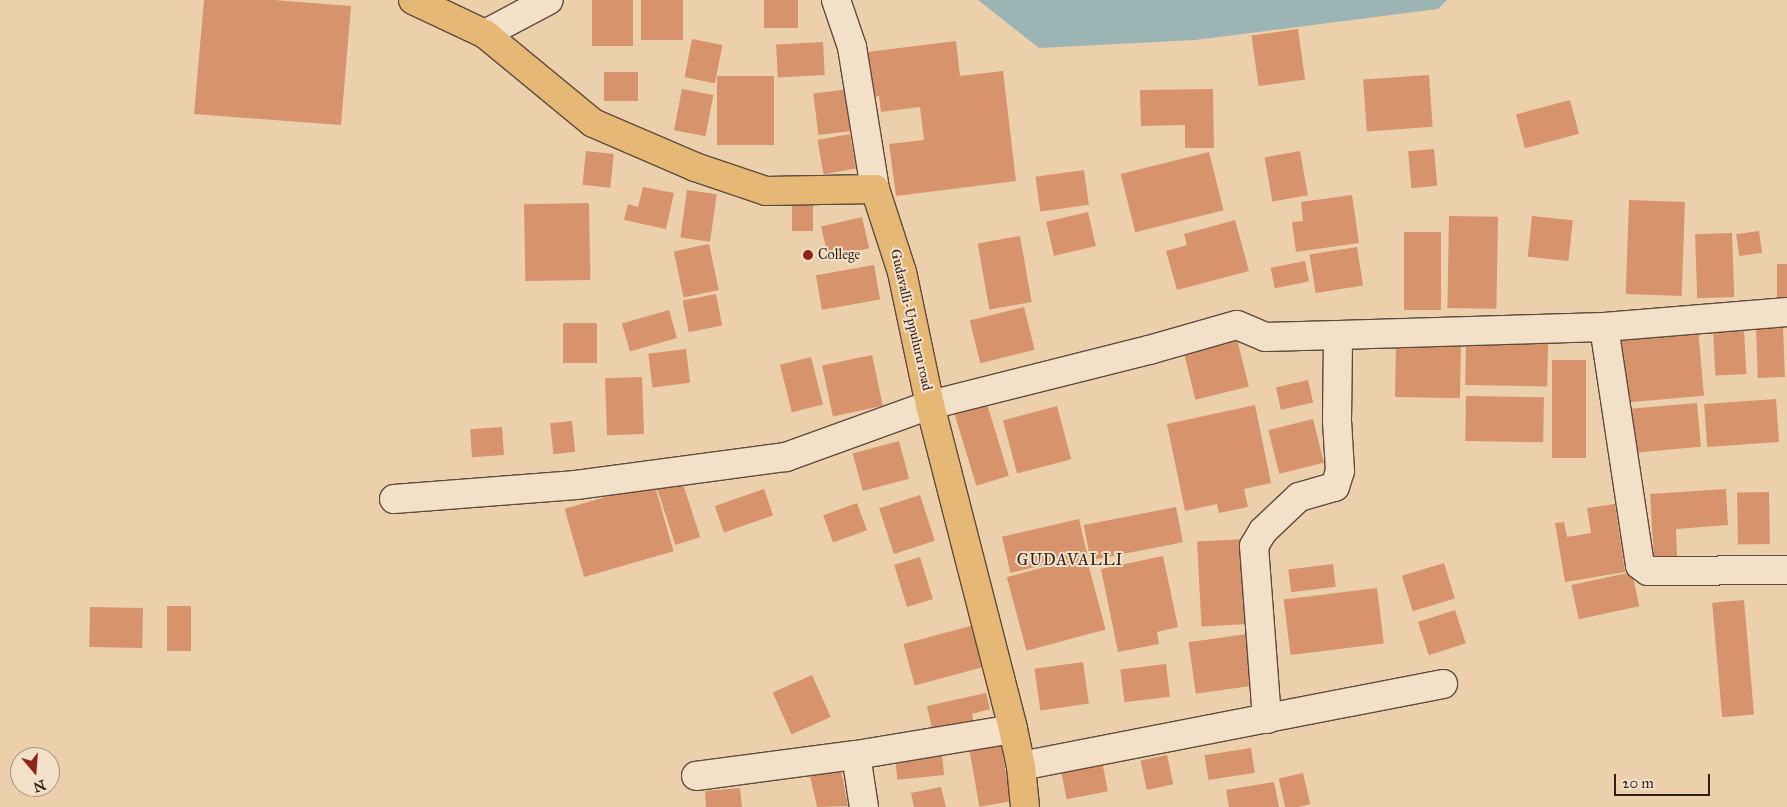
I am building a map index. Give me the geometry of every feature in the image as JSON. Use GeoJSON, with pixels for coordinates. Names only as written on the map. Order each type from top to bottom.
{"type":"FeatureCollection","features":[{"type":"Feature","properties":{"kind":"main road"},"geometry":{"type":"LineString","coordinates":[[413,0],[485,34],[593,123],[696,167],[766,191],[875,189]]}},
{"type":"Feature","properties":{"kind":"main road","name":"Gudavalli-Uppuluru road"},"geometry":{"type":"LineString","coordinates":[[875,189],[902,272],[930,404],[1013,730],[1025,807]]}},
{"type":"Feature","properties":{"kind":"street"},"geometry":{"type":"LineString","coordinates":[[485,34],[549,0]]}},
{"type":"Feature","properties":{"kind":"street"},"geometry":{"type":"LineString","coordinates":[[836,0],[852,47],[875,189]]}},
{"type":"Feature","properties":{"kind":"street"},"geometry":{"type":"LineString","coordinates":[[394,499],[576,485],[786,456],[930,404],[1149,350],[1237,325],[1265,337],[1604,327],[1787,312]]}},
{"type":"Feature","properties":{"kind":"street"},"geometry":{"type":"LineString","coordinates":[[1604,327],[1640,565],[1648,571],[1787,570]]}},
{"type":"Feature","properties":{"kind":"street"},"geometry":{"type":"LineString","coordinates":[[1267,718],[1254,546],[1263,531],[1299,497],[1335,487],[1340,471],[1336,421],[1338,335]]}},
{"type":"Feature","properties":{"kind":"street"},"geometry":{"type":"LineString","coordinates":[[1020,766],[1443,684]]}},
{"type":"Feature","properties":{"kind":"street"},"geometry":{"type":"LineString","coordinates":[[696,776],[856,755],[1013,730]]}},
{"type":"Feature","properties":{"kind":"street"},"geometry":{"type":"LineString","coordinates":[[856,755],[864,807]]}},
{"type":"Feature","properties":{"kind":"water"},"geometry":{"type":"Polygon","coordinates":[[[978,0],[1447,0],[1438,9],[1195,40],[1039,48],[978,0]]]}},
{"type":"Feature","properties":{"kind":"building"},"geometry":{"type":"Polygon","coordinates":[[[204,0],[274,0],[351,6],[341,125],[194,114],[204,0]]]}},
{"type":"Feature","properties":{"kind":"building"},"geometry":{"type":"Polygon","coordinates":[[[592,0],[633,0],[633,46],[592,46],[592,0]]]}},
{"type":"Feature","properties":{"kind":"building"},"geometry":{"type":"Polygon","coordinates":[[[641,0],[683,0],[683,40],[641,40],[641,0]]]}},
{"type":"Feature","properties":{"kind":"building"},"geometry":{"type":"Polygon","coordinates":[[[764,0],[798,0],[798,28],[764,28],[764,0]]]}},
{"type":"Feature","properties":{"kind":"building"},"geometry":{"type":"Polygon","coordinates":[[[1298,29],[1305,80],[1259,86],[1251,36],[1298,29]]]}},
{"type":"Feature","properties":{"kind":"building"},"geometry":{"type":"Polygon","coordinates":[[[692,39],[722,45],[715,83],[685,77],[692,39]]]}},
{"type":"Feature","properties":{"kind":"building"},"geometry":{"type":"Polygon","coordinates":[[[956,41],[960,76],[1003,71],[1016,181],[896,196],[889,144],[924,140],[920,107],[881,112],[879,96],[873,97],[867,52],[956,41]]]}},
{"type":"Feature","properties":{"kind":"building"},"geometry":{"type":"Polygon","coordinates":[[[823,42],[825,75],[778,77],[776,44],[823,42]]]}},
{"type":"Feature","properties":{"kind":"building"},"geometry":{"type":"Polygon","coordinates":[[[604,72],[638,72],[638,101],[604,101],[604,72]]]}},
{"type":"Feature","properties":{"kind":"building"},"geometry":{"type":"Polygon","coordinates":[[[1429,75],[1433,127],[1367,131],[1363,80],[1429,75]]]}},
{"type":"Feature","properties":{"kind":"building"},"geometry":{"type":"Polygon","coordinates":[[[717,76],[774,76],[774,145],[717,145],[717,76]]]}},
{"type":"Feature","properties":{"kind":"building"},"geometry":{"type":"Polygon","coordinates":[[[682,89],[713,95],[705,136],[674,130],[682,89]]]}},
{"type":"Feature","properties":{"kind":"building"},"geometry":{"type":"Polygon","coordinates":[[[849,89],[854,131],[818,135],[813,93],[849,89]]]}},
{"type":"Feature","properties":{"kind":"building"},"geometry":{"type":"Polygon","coordinates":[[[1213,89],[1214,148],[1185,148],[1185,125],[1141,126],[1140,90],[1213,89]]]}},
{"type":"Feature","properties":{"kind":"building"},"geometry":{"type":"Polygon","coordinates":[[[1570,100],[1579,134],[1525,148],[1516,114],[1570,100]]]}},
{"type":"Feature","properties":{"kind":"building"},"geometry":{"type":"Polygon","coordinates":[[[850,134],[856,168],[824,174],[818,140],[850,134]]]}},
{"type":"Feature","properties":{"kind":"building"},"geometry":{"type":"Polygon","coordinates":[[[1434,149],[1437,186],[1411,188],[1408,151],[1434,149]]]}},
{"type":"Feature","properties":{"kind":"building"},"geometry":{"type":"Polygon","coordinates":[[[586,151],[614,154],[610,188],[582,185],[586,151]]]}},
{"type":"Feature","properties":{"kind":"building"},"geometry":{"type":"Polygon","coordinates":[[[1300,151],[1308,195],[1272,202],[1265,157],[1300,151]]]}},
{"type":"Feature","properties":{"kind":"building"},"geometry":{"type":"Polygon","coordinates":[[[1209,152],[1224,210],[1135,232],[1121,174],[1209,152]]]}},
{"type":"Feature","properties":{"kind":"building"},"geometry":{"type":"Polygon","coordinates":[[[1084,170],[1089,205],[1040,211],[1035,177],[1084,170]]]}},
{"type":"Feature","properties":{"kind":"building"},"geometry":{"type":"Polygon","coordinates":[[[643,187],[674,193],[666,229],[624,220],[628,204],[638,207],[643,187]]]}},
{"type":"Feature","properties":{"kind":"building"},"geometry":{"type":"Polygon","coordinates":[[[687,190],[717,194],[710,242],[680,238],[687,190]]]}},
{"type":"Feature","properties":{"kind":"building"},"geometry":{"type":"Polygon","coordinates":[[[1352,195],[1359,243],[1296,252],[1292,222],[1303,221],[1301,202],[1352,195]]]}},
{"type":"Feature","properties":{"kind":"building"},"geometry":{"type":"Polygon","coordinates":[[[1629,200],[1685,202],[1682,296],[1626,294],[1629,200]]]}},
{"type":"Feature","properties":{"kind":"building"},"geometry":{"type":"Polygon","coordinates":[[[792,202],[813,202],[813,231],[792,231],[792,202]]]}},
{"type":"Feature","properties":{"kind":"building"},"geometry":{"type":"Polygon","coordinates":[[[589,203],[590,280],[525,281],[524,204],[589,203]]]}},
{"type":"Feature","properties":{"kind":"building"},"geometry":{"type":"Polygon","coordinates":[[[1088,212],[1096,246],[1054,256],[1046,222],[1088,212]]]}},
{"type":"Feature","properties":{"kind":"building"},"geometry":{"type":"Polygon","coordinates":[[[1449,216],[1498,217],[1496,309],[1447,308],[1449,216]]]}},
{"type":"Feature","properties":{"kind":"building"},"geometry":{"type":"Polygon","coordinates":[[[1532,216],[1573,220],[1568,261],[1528,257],[1532,216]]]}},
{"type":"Feature","properties":{"kind":"building"},"geometry":{"type":"Polygon","coordinates":[[[862,217],[869,248],[828,258],[821,226],[862,217]]]}},
{"type":"Feature","properties":{"kind":"building"},"geometry":{"type":"Polygon","coordinates":[[[1235,220],[1249,271],[1177,290],[1166,251],[1187,245],[1184,234],[1235,220]]]}},
{"type":"Feature","properties":{"kind":"building"},"geometry":{"type":"Polygon","coordinates":[[[1759,231],[1762,253],[1739,256],[1736,234],[1759,231]]]}},
{"type":"Feature","properties":{"kind":"building"},"geometry":{"type":"Polygon","coordinates":[[[1404,232],[1441,232],[1441,310],[1404,310],[1404,232]]]}},
{"type":"Feature","properties":{"kind":"building"},"geometry":{"type":"Polygon","coordinates":[[[1732,233],[1734,297],[1697,298],[1695,234],[1732,233]]]}},
{"type":"Feature","properties":{"kind":"building"},"geometry":{"type":"Polygon","coordinates":[[[1020,236],[1032,302],[989,309],[978,243],[1020,236]]]}},
{"type":"Feature","properties":{"kind":"building"},"geometry":{"type":"Polygon","coordinates":[[[709,244],[719,290],[684,297],[674,251],[709,244]]]}},
{"type":"Feature","properties":{"kind":"building"},"geometry":{"type":"Polygon","coordinates":[[[1357,247],[1363,286],[1316,293],[1310,255],[1357,247]]]}},
{"type":"Feature","properties":{"kind":"building"},"geometry":{"type":"Polygon","coordinates":[[[1305,261],[1309,282],[1275,288],[1271,268],[1305,261]]]}},
{"type":"Feature","properties":{"kind":"building"},"geometry":{"type":"Polygon","coordinates":[[[1777,264],[1787,264],[1787,300],[1777,300],[1777,264]]]}},
{"type":"Feature","properties":{"kind":"building"},"geometry":{"type":"Polygon","coordinates":[[[874,265],[880,299],[822,310],[816,275],[874,265]]]}},
{"type":"Feature","properties":{"kind":"building"},"geometry":{"type":"Polygon","coordinates":[[[716,294],[722,325],[689,332],[683,300],[716,294]]]}},
{"type":"Feature","properties":{"kind":"building"},"geometry":{"type":"Polygon","coordinates":[[[1024,307],[1035,350],[980,363],[970,321],[1024,307]]]}},
{"type":"Feature","properties":{"kind":"building"},"geometry":{"type":"Polygon","coordinates":[[[669,310],[677,338],[630,351],[622,324],[669,310]]]}},
{"type":"Feature","properties":{"kind":"building"},"geometry":{"type":"Polygon","coordinates":[[[563,323],[597,323],[597,363],[563,363],[563,323]]]}},
{"type":"Feature","properties":{"kind":"building"},"geometry":{"type":"Polygon","coordinates":[[[1783,325],[1785,377],[1758,378],[1756,326],[1783,325]]]}},
{"type":"Feature","properties":{"kind":"building"},"geometry":{"type":"Polygon","coordinates":[[[1698,328],[1704,396],[1626,403],[1620,335],[1698,328]]]}},
{"type":"Feature","properties":{"kind":"building"},"geometry":{"type":"Polygon","coordinates":[[[1744,329],[1746,374],[1715,376],[1713,331],[1744,329]]]}},
{"type":"Feature","properties":{"kind":"building"},"geometry":{"type":"Polygon","coordinates":[[[1236,335],[1249,386],[1195,400],[1183,348],[1236,335]]]}},
{"type":"Feature","properties":{"kind":"building"},"geometry":{"type":"Polygon","coordinates":[[[1396,341],[1461,342],[1460,398],[1395,397],[1396,341]]]}},
{"type":"Feature","properties":{"kind":"building"},"geometry":{"type":"Polygon","coordinates":[[[1466,341],[1548,342],[1547,386],[1465,385],[1466,341]]]}},
{"type":"Feature","properties":{"kind":"building"},"geometry":{"type":"Polygon","coordinates":[[[686,349],[690,383],[652,387],[648,354],[686,349]]]}},
{"type":"Feature","properties":{"kind":"building"},"geometry":{"type":"Polygon","coordinates":[[[872,355],[883,406],[833,416],[822,366],[872,355]]]}},
{"type":"Feature","properties":{"kind":"building"},"geometry":{"type":"Polygon","coordinates":[[[811,357],[823,405],[792,412],[780,365],[811,357]]]}},
{"type":"Feature","properties":{"kind":"building"},"geometry":{"type":"Polygon","coordinates":[[[1552,360],[1586,360],[1586,458],[1552,458],[1552,360]]]}},
{"type":"Feature","properties":{"kind":"building"},"geometry":{"type":"Polygon","coordinates":[[[642,377],[644,434],[607,435],[605,378],[642,377]]]}},
{"type":"Feature","properties":{"kind":"building"},"geometry":{"type":"Polygon","coordinates":[[[1308,380],[1313,402],[1281,410],[1276,387],[1308,380]]]}},
{"type":"Feature","properties":{"kind":"building"},"geometry":{"type":"Polygon","coordinates":[[[1466,396],[1544,397],[1543,442],[1465,441],[1466,396]]]}},
{"type":"Feature","properties":{"kind":"building"},"geometry":{"type":"Polygon","coordinates":[[[1776,399],[1779,442],[1707,447],[1704,404],[1776,399]]]}},
{"type":"Feature","properties":{"kind":"building"},"geometry":{"type":"Polygon","coordinates":[[[1697,403],[1701,447],[1631,453],[1627,409],[1697,403]]]}},
{"type":"Feature","properties":{"kind":"building"},"geometry":{"type":"Polygon","coordinates":[[[987,404],[1009,476],[976,486],[954,414],[987,404]]]}},
{"type":"Feature","properties":{"kind":"building"},"geometry":{"type":"Polygon","coordinates":[[[1255,405],[1271,483],[1244,489],[1248,507],[1219,513],[1217,504],[1185,511],[1167,424],[1255,405]]]}},
{"type":"Feature","properties":{"kind":"building"},"geometry":{"type":"Polygon","coordinates":[[[1057,406],[1071,459],[1017,474],[1003,420],[1057,406]]]}},
{"type":"Feature","properties":{"kind":"building"},"geometry":{"type":"Polygon","coordinates":[[[1313,419],[1324,463],[1279,474],[1268,430],[1313,419]]]}},
{"type":"Feature","properties":{"kind":"building"},"geometry":{"type":"Polygon","coordinates":[[[572,421],[575,452],[553,454],[550,423],[572,421]]]}},
{"type":"Feature","properties":{"kind":"building"},"geometry":{"type":"Polygon","coordinates":[[[502,427],[504,455],[472,457],[470,429],[502,427]]]}},
{"type":"Feature","properties":{"kind":"building"},"geometry":{"type":"Polygon","coordinates":[[[899,441],[909,479],[863,491],[853,453],[899,441]]]}},
{"type":"Feature","properties":{"kind":"building"},"geometry":{"type":"Polygon","coordinates":[[[681,478],[700,537],[675,545],[656,486],[681,478]]]}},
{"type":"Feature","properties":{"kind":"building"},"geometry":{"type":"Polygon","coordinates":[[[654,483],[674,551],[584,577],[565,509],[654,483]]]}},
{"type":"Feature","properties":{"kind":"building"},"geometry":{"type":"Polygon","coordinates":[[[764,489],[773,515],[724,532],[715,506],[764,489]]]}},
{"type":"Feature","properties":{"kind":"building"},"geometry":{"type":"Polygon","coordinates":[[[1726,489],[1728,525],[1676,529],[1677,558],[1654,559],[1650,494],[1726,489]]]}},
{"type":"Feature","properties":{"kind":"building"},"geometry":{"type":"Polygon","coordinates":[[[1769,492],[1770,544],[1738,545],[1737,493],[1769,492]]]}},
{"type":"Feature","properties":{"kind":"building"},"geometry":{"type":"Polygon","coordinates":[[[920,495],[935,541],[894,554],[879,508],[920,495]]]}},
{"type":"Feature","properties":{"kind":"building"},"geometry":{"type":"Polygon","coordinates":[[[857,503],[867,530],[833,543],[823,515],[857,503]]]}},
{"type":"Feature","properties":{"kind":"building"},"geometry":{"type":"Polygon","coordinates":[[[1615,504],[1625,572],[1565,582],[1555,523],[1564,522],[1567,537],[1591,533],[1587,508],[1615,504]]]}},
{"type":"Feature","properties":{"kind":"building"},"geometry":{"type":"Polygon","coordinates":[[[1176,507],[1183,542],[1091,560],[1084,525],[1176,507]]]}},
{"type":"Feature","properties":{"kind":"building"},"geometry":{"type":"Polygon","coordinates":[[[1079,519],[1087,555],[1010,573],[1002,537],[1079,519]]]}},
{"type":"Feature","properties":{"kind":"building"},"geometry":{"type":"Polygon","coordinates":[[[1245,539],[1249,624],[1202,626],[1197,542],[1245,539]]]}},
{"type":"Feature","properties":{"kind":"building"},"geometry":{"type":"Polygon","coordinates":[[[1086,556],[1106,629],[1026,651],[1007,577],[1086,556]]]}},
{"type":"Feature","properties":{"kind":"building"},"geometry":{"type":"Polygon","coordinates":[[[1163,556],[1178,627],[1157,632],[1159,644],[1118,652],[1101,569],[1163,556]]]}},
{"type":"Feature","properties":{"kind":"building"},"geometry":{"type":"Polygon","coordinates":[[[920,557],[933,599],[907,607],[894,565],[920,557]]]}},
{"type":"Feature","properties":{"kind":"building"},"geometry":{"type":"Polygon","coordinates":[[[1444,563],[1455,598],[1413,611],[1402,576],[1444,563]]]}},
{"type":"Feature","properties":{"kind":"building"},"geometry":{"type":"Polygon","coordinates":[[[1333,564],[1336,587],[1291,592],[1288,569],[1333,564]]]}},
{"type":"Feature","properties":{"kind":"building"},"geometry":{"type":"Polygon","coordinates":[[[1632,572],[1639,606],[1579,619],[1571,585],[1632,572]]]}},
{"type":"Feature","properties":{"kind":"building"},"geometry":{"type":"Polygon","coordinates":[[[1377,588],[1384,644],[1291,655],[1284,599],[1377,588]]]}},
{"type":"Feature","properties":{"kind":"building"},"geometry":{"type":"Polygon","coordinates":[[[1744,600],[1754,715],[1722,717],[1712,603],[1744,600]]]}},
{"type":"Feature","properties":{"kind":"building"},"geometry":{"type":"Polygon","coordinates":[[[167,606],[191,606],[191,651],[167,651],[167,606]]]}},
{"type":"Feature","properties":{"kind":"building"},"geometry":{"type":"Polygon","coordinates":[[[90,607],[143,608],[142,648],[89,647],[90,607]]]}},
{"type":"Feature","properties":{"kind":"building"},"geometry":{"type":"Polygon","coordinates":[[[1455,610],[1466,643],[1429,655],[1418,622],[1455,610]]]}},
{"type":"Feature","properties":{"kind":"building"},"geometry":{"type":"Polygon","coordinates":[[[974,625],[985,667],[915,685],[903,644],[974,625]]]}},
{"type":"Feature","properties":{"kind":"building"},"geometry":{"type":"Polygon","coordinates":[[[1247,634],[1254,685],[1196,694],[1189,642],[1247,634]]]}},
{"type":"Feature","properties":{"kind":"building"},"geometry":{"type":"Polygon","coordinates":[[[1083,662],[1089,704],[1040,710],[1034,669],[1083,662]]]}},
{"type":"Feature","properties":{"kind":"building"},"geometry":{"type":"Polygon","coordinates":[[[1166,664],[1170,697],[1124,702],[1120,670],[1166,664]]]}},
{"type":"Feature","properties":{"kind":"building"},"geometry":{"type":"Polygon","coordinates":[[[812,675],[831,717],[791,735],[773,692],[812,675]]]}},
{"type":"Feature","properties":{"kind":"building"},"geometry":{"type":"Polygon","coordinates":[[[986,693],[990,709],[972,714],[974,724],[933,733],[927,706],[986,693]]]}},
{"type":"Feature","properties":{"kind":"building"},"geometry":{"type":"Polygon","coordinates":[[[1001,745],[1011,801],[979,807],[969,751],[1001,745]]]}},
{"type":"Feature","properties":{"kind":"building"},"geometry":{"type":"Polygon","coordinates":[[[1251,748],[1255,773],[1208,780],[1205,755],[1251,748]]]}},
{"type":"Feature","properties":{"kind":"building"},"geometry":{"type":"Polygon","coordinates":[[[942,755],[944,775],[897,780],[895,760],[942,755]]]}},
{"type":"Feature","properties":{"kind":"building"},"geometry":{"type":"Polygon","coordinates":[[[1167,755],[1173,784],[1147,790],[1141,761],[1167,755]]]}},
{"type":"Feature","properties":{"kind":"building"},"geometry":{"type":"Polygon","coordinates":[[[1101,756],[1108,791],[1067,799],[1060,764],[1101,756]]]}},
{"type":"Feature","properties":{"kind":"building"},"geometry":{"type":"Polygon","coordinates":[[[841,770],[848,806],[817,807],[810,776],[841,770]]]}},
{"type":"Feature","properties":{"kind":"building"},"geometry":{"type":"Polygon","coordinates":[[[1303,773],[1310,804],[1285,807],[1279,779],[1303,773]]]}},
{"type":"Feature","properties":{"kind":"building"},"geometry":{"type":"Polygon","coordinates":[[[1274,782],[1279,807],[1229,807],[1226,790],[1274,782]]]}},
{"type":"Feature","properties":{"kind":"building"},"geometry":{"type":"Polygon","coordinates":[[[941,787],[946,807],[914,807],[911,793],[941,787]]]}},
{"type":"Feature","properties":{"kind":"building"},"geometry":{"type":"Polygon","coordinates":[[[740,788],[742,807],[706,807],[705,791],[740,788]]]}},
{"type":"Feature","properties":{"kind":"place","name":"College"},"geometry":{"type":"Point","coordinates":[808,255]}},
{"type":"Feature","properties":{"kind":"district","name":"GUDAVALLI"},"geometry":{"type":"Point","coordinates":[1070,560]}}]}
